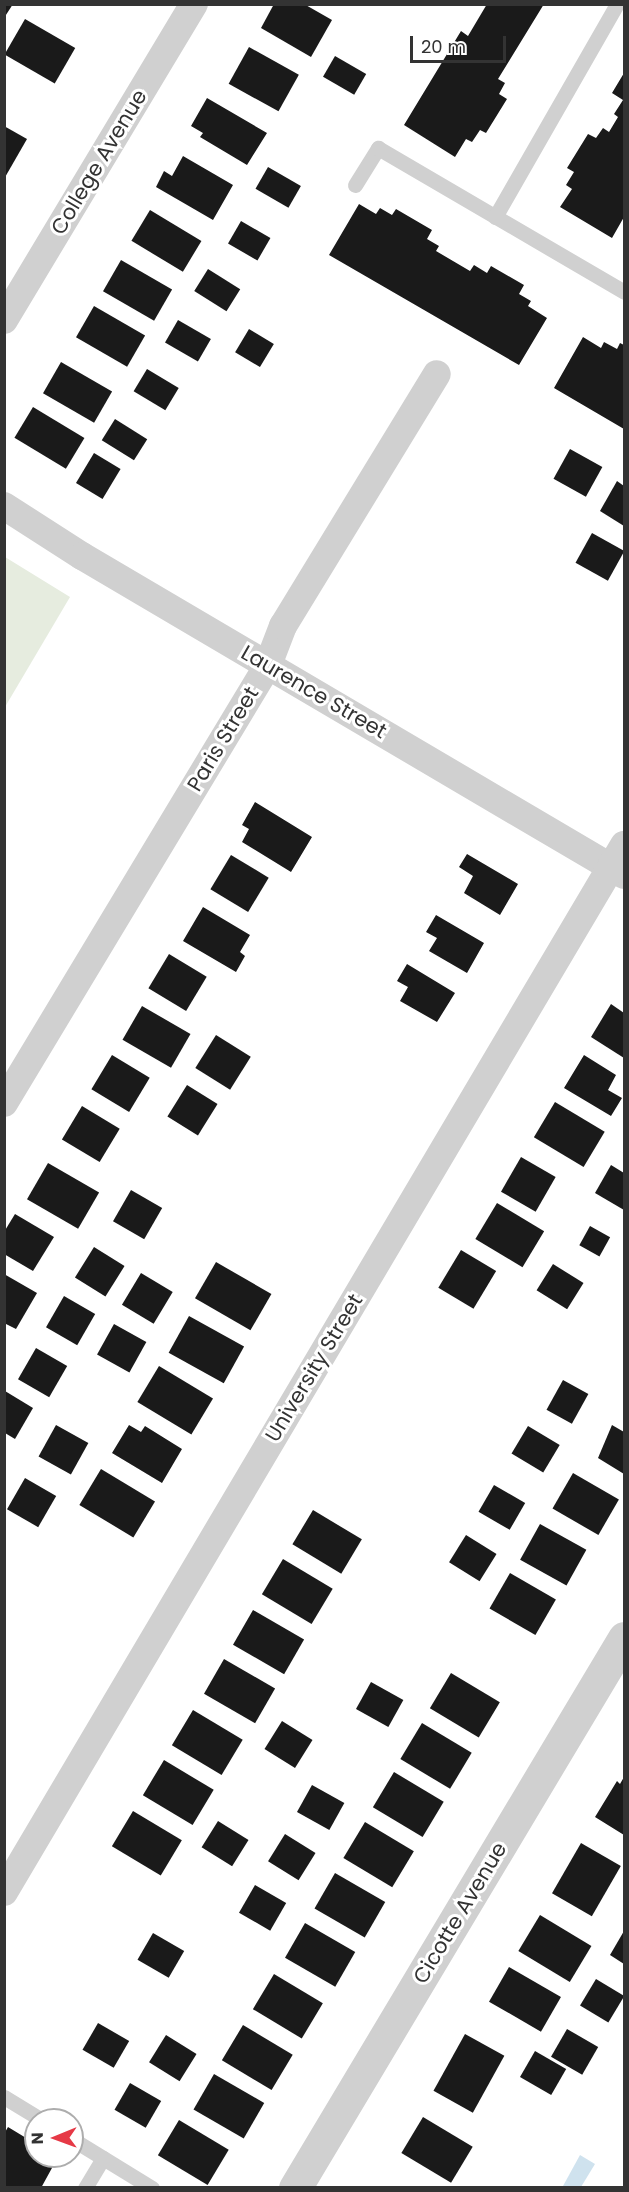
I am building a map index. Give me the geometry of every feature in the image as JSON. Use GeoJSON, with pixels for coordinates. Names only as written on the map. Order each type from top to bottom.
{"type":"FeatureCollection","features":[{"type":"Feature","properties":{"kind":"street","name":"College Avenue"},"geometry":{"type":"LineString","coordinates":[[4,320],[194,4]]}},
{"type":"Feature","properties":{"kind":"street","name":"Paris Street"},"geometry":{"type":"LineString","coordinates":[[4,1103],[268,665],[283,626],[437,374]]}},
{"type":"Feature","properties":{"kind":"street","name":"Laurence Street"},"geometry":{"type":"LineString","coordinates":[[4,506],[268,665],[620,862]]}},
{"type":"Feature","properties":{"kind":"street","name":"University Street"},"geometry":{"type":"LineString","coordinates":[[4,1892],[620,862]]}},
{"type":"Feature","properties":{"kind":"street","name":"Cicotte Avenue"},"geometry":{"type":"LineString","coordinates":[[295,2187],[624,1638]]}},
{"type":"Feature","properties":{"kind":"lane"},"geometry":{"type":"LineString","coordinates":[[495,217],[617,4]]}},
{"type":"Feature","properties":{"kind":"lane"},"geometry":{"type":"LineString","coordinates":[[355,185],[378,148],[624,292]]}},
{"type":"Feature","properties":{"kind":"lane"},"geometry":{"type":"LineString","coordinates":[[4,2097],[24,2109]]}},
{"type":"Feature","properties":{"kind":"lane"},"geometry":{"type":"LineString","coordinates":[[84,2146],[152,2187]]}},
{"type":"Feature","properties":{"kind":"lane"},"geometry":{"type":"LineString","coordinates":[[85,2187],[103,2158]]}},
{"type":"Feature","properties":{"kind":"shaded area"},"geometry":{"type":"Polygon","coordinates":[[[5,557],[70,597],[5,707],[5,557]]]}},
{"type":"Feature","properties":{"kind":"water"},"geometry":{"type":"Polygon","coordinates":[[[580,2155],[595,2164],[581,2187],[563,2186],[580,2155]]]}},
{"type":"Feature","properties":{"kind":"building"},"geometry":{"type":"Polygon","coordinates":[[[4,4],[13,4],[4,18],[4,4]]]}},
{"type":"Feature","properties":{"kind":"building"},"geometry":{"type":"Polygon","coordinates":[[[274,4],[304,4],[332,20],[311,57],[261,28],[274,4]]]}},
{"type":"Feature","properties":{"kind":"building"},"geometry":{"type":"Polygon","coordinates":[[[487,4],[544,4],[498,79],[505,83],[499,94],[507,99],[486,133],[480,130],[472,142],[466,139],[455,157],[404,125],[461,31],[468,36],[487,4]]]}},
{"type":"Feature","properties":{"kind":"building"},"geometry":{"type":"Polygon","coordinates":[[[25,19],[75,48],[55,84],[5,55],[25,19]]]}},
{"type":"Feature","properties":{"kind":"building"},"geometry":{"type":"Polygon","coordinates":[[[249,47],[299,75],[278,111],[229,84],[249,47]]]}},
{"type":"Feature","properties":{"kind":"building"},"geometry":{"type":"Polygon","coordinates":[[[335,56],[366,74],[354,95],[323,77],[335,56]]]}},
{"type":"Feature","properties":{"kind":"building"},"geometry":{"type":"Polygon","coordinates":[[[624,73],[624,217],[612,238],[560,207],[572,189],[566,185],[574,172],[567,168],[588,134],[596,138],[603,128],[609,132],[618,117],[614,114],[623,100],[612,93],[624,73]]]}},
{"type":"Feature","properties":{"kind":"building"},"geometry":{"type":"Polygon","coordinates":[[[207,98],[267,133],[247,165],[200,137],[203,133],[191,126],[207,98]]]}},
{"type":"Feature","properties":{"kind":"building"},"geometry":{"type":"Polygon","coordinates":[[[4,126],[27,139],[4,179],[4,126]]]}},
{"type":"Feature","properties":{"kind":"building"},"geometry":{"type":"Polygon","coordinates":[[[183,156],[233,185],[213,220],[156,187],[164,171],[172,176],[183,156]]]}},
{"type":"Feature","properties":{"kind":"building"},"geometry":{"type":"Polygon","coordinates":[[[268,167],[301,186],[288,208],[256,189],[268,167]]]}},
{"type":"Feature","properties":{"kind":"building"},"geometry":{"type":"Polygon","coordinates":[[[359,204],[376,214],[380,208],[392,215],[396,209],[432,230],[427,239],[439,246],[436,251],[470,271],[474,265],[487,273],[491,266],[524,285],[519,294],[531,301],[528,306],[547,318],[519,365],[329,255],[359,204]]]}},
{"type":"Feature","properties":{"kind":"building"},"geometry":{"type":"Polygon","coordinates":[[[150,210],[201,241],[183,272],[131,241],[150,210]]]}},
{"type":"Feature","properties":{"kind":"building"},"geometry":{"type":"Polygon","coordinates":[[[241,221],[270,238],[257,261],[228,244],[241,221]]]}},
{"type":"Feature","properties":{"kind":"building"},"geometry":{"type":"Polygon","coordinates":[[[121,260],[172,290],[154,321],[103,291],[121,260]]]}},
{"type":"Feature","properties":{"kind":"building"},"geometry":{"type":"Polygon","coordinates":[[[208,269],[240,289],[226,311],[194,291],[208,269]]]}},
{"type":"Feature","properties":{"kind":"building"},"geometry":{"type":"Polygon","coordinates":[[[94,306],[145,336],[127,367],[76,337],[94,306]]]}},
{"type":"Feature","properties":{"kind":"building"},"geometry":{"type":"Polygon","coordinates":[[[178,320],[211,339],[198,362],[165,343],[178,320]]]}},
{"type":"Feature","properties":{"kind":"building"},"geometry":{"type":"Polygon","coordinates":[[[249,329],[274,344],[260,367],[235,352],[249,329]]]}},
{"type":"Feature","properties":{"kind":"building"},"geometry":{"type":"Polygon","coordinates":[[[583,337],[601,348],[604,342],[617,349],[620,343],[624,345],[624,429],[554,388],[583,337]]]}},
{"type":"Feature","properties":{"kind":"building"},"geometry":{"type":"Polygon","coordinates":[[[61,362],[112,392],[94,423],[43,393],[61,362]]]}},
{"type":"Feature","properties":{"kind":"building"},"geometry":{"type":"Polygon","coordinates":[[[147,369],[179,388],[165,410],[134,391],[147,369]]]}},
{"type":"Feature","properties":{"kind":"building"},"geometry":{"type":"Polygon","coordinates":[[[33,407],[84,438],[66,469],[14,438],[33,407]]]}},
{"type":"Feature","properties":{"kind":"building"},"geometry":{"type":"Polygon","coordinates":[[[115,419],[147,439],[134,460],[102,440],[115,419]]]}},
{"type":"Feature","properties":{"kind":"building"},"geometry":{"type":"Polygon","coordinates":[[[570,449],[602,467],[586,497],[554,479],[570,449]]]}},
{"type":"Feature","properties":{"kind":"building"},"geometry":{"type":"Polygon","coordinates":[[[94,453],[121,469],[103,499],[76,483],[94,453]]]}},
{"type":"Feature","properties":{"kind":"building"},"geometry":{"type":"Polygon","coordinates":[[[617,481],[624,486],[624,526],[600,511],[617,481]]]}},
{"type":"Feature","properties":{"kind":"building"},"geometry":{"type":"Polygon","coordinates":[[[592,533],[624,551],[608,581],[576,563],[592,533]]]}},
{"type":"Feature","properties":{"kind":"building"},"geometry":{"type":"Polygon","coordinates":[[[255,802],[312,837],[291,872],[242,842],[249,829],[242,825],[255,802]]]}},
{"type":"Feature","properties":{"kind":"building"},"geometry":{"type":"Polygon","coordinates":[[[467,854],[518,884],[500,915],[464,893],[473,876],[459,867],[467,854]]]}},
{"type":"Feature","properties":{"kind":"building"},"geometry":{"type":"Polygon","coordinates":[[[231,855],[269,878],[248,912],[210,889],[231,855]]]}},
{"type":"Feature","properties":{"kind":"building"},"geometry":{"type":"Polygon","coordinates":[[[203,907],[250,935],[240,952],[245,956],[236,972],[183,941],[203,907]]]}},
{"type":"Feature","properties":{"kind":"building"},"geometry":{"type":"Polygon","coordinates":[[[436,915],[484,943],[467,973],[429,951],[437,938],[426,932],[436,915]]]}},
{"type":"Feature","properties":{"kind":"building"},"geometry":{"type":"Polygon","coordinates":[[[169,954],[207,977],[186,1011],[148,988],[169,954]]]}},
{"type":"Feature","properties":{"kind":"building"},"geometry":{"type":"Polygon","coordinates":[[[407,964],[455,993],[437,1022],[400,1001],[408,987],[397,981],[407,964]]]}},
{"type":"Feature","properties":{"kind":"building"},"geometry":{"type":"Polygon","coordinates":[[[611,1004],[624,1013],[624,1058],[591,1037],[611,1004]]]}},
{"type":"Feature","properties":{"kind":"building"},"geometry":{"type":"Polygon","coordinates":[[[142,1006],[190,1034],[171,1068],[123,1040],[142,1006]]]}},
{"type":"Feature","properties":{"kind":"building"},"geometry":{"type":"Polygon","coordinates":[[[216,1035],[251,1057],[230,1090],[195,1068],[216,1035]]]}},
{"type":"Feature","properties":{"kind":"building"},"geometry":{"type":"Polygon","coordinates":[[[112,1055],[150,1078],[129,1112],[91,1089],[112,1055]]]}},
{"type":"Feature","properties":{"kind":"building"},"geometry":{"type":"Polygon","coordinates":[[[584,1055],[616,1075],[608,1090],[622,1098],[611,1116],[564,1088],[584,1055]]]}},
{"type":"Feature","properties":{"kind":"building"},"geometry":{"type":"Polygon","coordinates":[[[187,1085],[218,1104],[198,1135],[167,1116],[187,1085]]]}},
{"type":"Feature","properties":{"kind":"building"},"geometry":{"type":"Polygon","coordinates":[[[555,1102],[605,1132],[584,1167],[534,1137],[555,1102]]]}},
{"type":"Feature","properties":{"kind":"building"},"geometry":{"type":"Polygon","coordinates":[[[82,1106],[120,1129],[100,1162],[62,1139],[82,1106]]]}},
{"type":"Feature","properties":{"kind":"building"},"geometry":{"type":"Polygon","coordinates":[[[521,1157],[556,1177],[536,1212],[501,1192],[521,1157]]]}},
{"type":"Feature","properties":{"kind":"building"},"geometry":{"type":"Polygon","coordinates":[[[48,1163],[99,1192],[78,1229],[27,1199],[48,1163]]]}},
{"type":"Feature","properties":{"kind":"building"},"geometry":{"type":"Polygon","coordinates":[[[611,1165],[624,1173],[624,1210],[595,1193],[611,1165]]]}},
{"type":"Feature","properties":{"kind":"building"},"geometry":{"type":"Polygon","coordinates":[[[131,1190],[162,1208],[144,1239],[113,1221],[131,1190]]]}},
{"type":"Feature","properties":{"kind":"building"},"geometry":{"type":"Polygon","coordinates":[[[497,1203],[544,1231],[523,1267],[475,1239],[497,1203]]]}},
{"type":"Feature","properties":{"kind":"building"},"geometry":{"type":"Polygon","coordinates":[[[15,1214],[54,1237],[33,1271],[4,1254],[4,1232],[15,1214]]]}},
{"type":"Feature","properties":{"kind":"building"},"geometry":{"type":"Polygon","coordinates":[[[590,1226],[610,1237],[599,1256],[579,1245],[590,1226]]]}},
{"type":"Feature","properties":{"kind":"building"},"geometry":{"type":"Polygon","coordinates":[[[94,1247],[125,1266],[105,1297],[75,1278],[94,1247]]]}},
{"type":"Feature","properties":{"kind":"building"},"geometry":{"type":"Polygon","coordinates":[[[461,1250],[496,1271],[473,1309],[438,1288],[461,1250]]]}},
{"type":"Feature","properties":{"kind":"building"},"geometry":{"type":"Polygon","coordinates":[[[216,1262],[271,1294],[250,1330],[195,1298],[216,1262]]]}},
{"type":"Feature","properties":{"kind":"building"},"geometry":{"type":"Polygon","coordinates":[[[553,1264],[584,1283],[567,1309],[537,1290],[553,1264]]]}},
{"type":"Feature","properties":{"kind":"building"},"geometry":{"type":"Polygon","coordinates":[[[141,1273],[173,1292],[154,1324],[122,1305],[141,1273]]]}},
{"type":"Feature","properties":{"kind":"building"},"geometry":{"type":"Polygon","coordinates":[[[4,1274],[37,1293],[16,1329],[4,1323],[4,1274]]]}},
{"type":"Feature","properties":{"kind":"building"},"geometry":{"type":"Polygon","coordinates":[[[64,1296],[95,1314],[77,1345],[46,1327],[64,1296]]]}},
{"type":"Feature","properties":{"kind":"building"},"geometry":{"type":"Polygon","coordinates":[[[189,1316],[244,1347],[224,1383],[169,1353],[189,1316]]]}},
{"type":"Feature","properties":{"kind":"building"},"geometry":{"type":"Polygon","coordinates":[[[114,1324],[146,1342],[129,1373],[97,1355],[114,1324]]]}},
{"type":"Feature","properties":{"kind":"building"},"geometry":{"type":"Polygon","coordinates":[[[36,1348],[67,1366],[49,1397],[18,1379],[36,1348]]]}},
{"type":"Feature","properties":{"kind":"building"},"geometry":{"type":"Polygon","coordinates":[[[159,1366],[213,1398],[191,1434],[137,1402],[159,1366]]]}},
{"type":"Feature","properties":{"kind":"building"},"geometry":{"type":"Polygon","coordinates":[[[563,1380],[588,1394],[572,1424],[547,1410],[563,1380]]]}},
{"type":"Feature","properties":{"kind":"building"},"geometry":{"type":"Polygon","coordinates":[[[5,1391],[33,1408],[15,1439],[5,1433],[5,1391]]]}},
{"type":"Feature","properties":{"kind":"building"},"geometry":{"type":"Polygon","coordinates":[[[56,1425],[88,1443],[71,1474],[39,1456],[56,1425]]]}},
{"type":"Feature","properties":{"kind":"building"},"geometry":{"type":"Polygon","coordinates":[[[129,1425],[141,1432],[145,1426],[182,1449],[162,1483],[112,1453],[129,1425]]]}},
{"type":"Feature","properties":{"kind":"building"},"geometry":{"type":"Polygon","coordinates":[[[612,1425],[624,1432],[624,1474],[598,1458],[612,1425]]]}},
{"type":"Feature","properties":{"kind":"building"},"geometry":{"type":"Polygon","coordinates":[[[528,1426],[560,1445],[543,1472],[512,1453],[528,1426]]]}},
{"type":"Feature","properties":{"kind":"building"},"geometry":{"type":"Polygon","coordinates":[[[101,1469],[155,1501],[133,1537],[79,1505],[101,1469]]]}},
{"type":"Feature","properties":{"kind":"building"},"geometry":{"type":"Polygon","coordinates":[[[573,1473],[619,1500],[598,1535],[552,1509],[573,1473]]]}},
{"type":"Feature","properties":{"kind":"building"},"geometry":{"type":"Polygon","coordinates":[[[25,1478],[56,1496],[38,1527],[7,1509],[25,1478]]]}},
{"type":"Feature","properties":{"kind":"building"},"geometry":{"type":"Polygon","coordinates":[[[494,1485],[525,1503],[510,1530],[478,1512],[494,1485]]]}},
{"type":"Feature","properties":{"kind":"building"},"geometry":{"type":"Polygon","coordinates":[[[313,1510],[362,1539],[341,1574],[292,1544],[313,1510]]]}},
{"type":"Feature","properties":{"kind":"building"},"geometry":{"type":"Polygon","coordinates":[[[540,1524],[586,1550],[566,1586],[520,1560],[540,1524]]]}},
{"type":"Feature","properties":{"kind":"building"},"geometry":{"type":"Polygon","coordinates":[[[466,1535],[497,1554],[480,1581],[449,1562],[466,1535]]]}},
{"type":"Feature","properties":{"kind":"building"},"geometry":{"type":"Polygon","coordinates":[[[283,1559],[333,1589],[312,1624],[262,1594],[283,1559]]]}},
{"type":"Feature","properties":{"kind":"building"},"geometry":{"type":"Polygon","coordinates":[[[510,1573],[556,1600],[535,1635],[490,1609],[510,1573]]]}},
{"type":"Feature","properties":{"kind":"building"},"geometry":{"type":"Polygon","coordinates":[[[253,1610],[304,1640],[284,1674],[233,1645],[253,1610]]]}},
{"type":"Feature","properties":{"kind":"building"},"geometry":{"type":"Polygon","coordinates":[[[224,1659],[275,1688],[255,1723],[204,1694],[224,1659]]]}},
{"type":"Feature","properties":{"kind":"building"},"geometry":{"type":"Polygon","coordinates":[[[451,1673],[500,1702],[479,1738],[430,1708],[451,1673]]]}},
{"type":"Feature","properties":{"kind":"building"},"geometry":{"type":"Polygon","coordinates":[[[371,1682],[403,1700],[388,1727],[356,1709],[371,1682]]]}},
{"type":"Feature","properties":{"kind":"building"},"geometry":{"type":"Polygon","coordinates":[[[193,1710],[243,1740],[222,1775],[172,1745],[193,1710]]]}},
{"type":"Feature","properties":{"kind":"building"},"geometry":{"type":"Polygon","coordinates":[[[282,1721],[313,1740],[295,1768],[265,1749],[282,1721]]]}},
{"type":"Feature","properties":{"kind":"building"},"geometry":{"type":"Polygon","coordinates":[[[422,1723],[472,1753],[450,1789],[400,1759],[422,1723]]]}},
{"type":"Feature","properties":{"kind":"building"},"geometry":{"type":"Polygon","coordinates":[[[164,1760],[214,1790],[193,1825],[143,1795],[164,1760]]]}},
{"type":"Feature","properties":{"kind":"building"},"geometry":{"type":"Polygon","coordinates":[[[394,1772],[444,1802],[423,1837],[373,1807],[394,1772]]]}},
{"type":"Feature","properties":{"kind":"building"},"geometry":{"type":"Polygon","coordinates":[[[624,1777],[624,1835],[595,1817],[617,1781],[620,1784],[624,1777]]]}},
{"type":"Feature","properties":{"kind":"building"},"geometry":{"type":"Polygon","coordinates":[[[312,1785],[344,1803],[329,1830],[297,1812],[312,1785]]]}},
{"type":"Feature","properties":{"kind":"building"},"geometry":{"type":"Polygon","coordinates":[[[133,1811],[182,1840],[161,1876],[112,1846],[133,1811]]]}},
{"type":"Feature","properties":{"kind":"building"},"geometry":{"type":"Polygon","coordinates":[[[218,1821],[249,1840],[232,1866],[202,1847],[218,1821]]]}},
{"type":"Feature","properties":{"kind":"building"},"geometry":{"type":"Polygon","coordinates":[[[365,1822],[414,1851],[392,1887],[343,1858],[365,1822]]]}},
{"type":"Feature","properties":{"kind":"building"},"geometry":{"type":"Polygon","coordinates":[[[285,1834],[316,1853],[299,1880],[268,1861],[285,1834]]]}},
{"type":"Feature","properties":{"kind":"building"},"geometry":{"type":"Polygon","coordinates":[[[581,1843],[621,1866],[592,1916],[552,1893],[581,1843]]]}},
{"type":"Feature","properties":{"kind":"building"},"geometry":{"type":"Polygon","coordinates":[[[335,1873],[385,1902],[365,1938],[314,1909],[335,1873]]]}},
{"type":"Feature","properties":{"kind":"building"},"geometry":{"type":"Polygon","coordinates":[[[255,1885],[286,1903],[270,1931],[239,1913],[255,1885]]]}},
{"type":"Feature","properties":{"kind":"building"},"geometry":{"type":"Polygon","coordinates":[[[540,1915],[591,1946],[570,1982],[518,1951],[540,1915]]]}},
{"type":"Feature","properties":{"kind":"building"},"geometry":{"type":"Polygon","coordinates":[[[305,1923],[355,1952],[335,1987],[285,1958],[305,1923]]]}},
{"type":"Feature","properties":{"kind":"building"},"geometry":{"type":"Polygon","coordinates":[[[624,1931],[624,1964],[610,1955],[624,1931]]]}},
{"type":"Feature","properties":{"kind":"building"},"geometry":{"type":"Polygon","coordinates":[[[153,1933],[184,1951],[169,1978],[138,1960],[153,1933]]]}},
{"type":"Feature","properties":{"kind":"building"},"geometry":{"type":"Polygon","coordinates":[[[509,1967],[561,1997],[541,2032],[489,2002],[509,1967]]]}},
{"type":"Feature","properties":{"kind":"building"},"geometry":{"type":"Polygon","coordinates":[[[274,1974],[323,2003],[302,2039],[253,2009],[274,1974]]]}},
{"type":"Feature","properties":{"kind":"building"},"geometry":{"type":"Polygon","coordinates":[[[596,1979],[624,1996],[608,2023],[580,2006],[596,1979]]]}},
{"type":"Feature","properties":{"kind":"building"},"geometry":{"type":"Polygon","coordinates":[[[98,2023],[129,2041],[114,2068],[82,2050],[98,2023]]]}},
{"type":"Feature","properties":{"kind":"building"},"geometry":{"type":"Polygon","coordinates":[[[243,2025],[293,2055],[272,2090],[222,2060],[243,2025]]]}},
{"type":"Feature","properties":{"kind":"building"},"geometry":{"type":"Polygon","coordinates":[[[567,2029],[598,2047],[582,2075],[551,2057],[567,2029]]]}},
{"type":"Feature","properties":{"kind":"building"},"geometry":{"type":"Polygon","coordinates":[[[465,2034],[504,2056],[473,2113],[433,2091],[465,2034]]]}},
{"type":"Feature","properties":{"kind":"building"},"geometry":{"type":"Polygon","coordinates":[[[166,2035],[197,2054],[180,2081],[149,2062],[166,2035]]]}},
{"type":"Feature","properties":{"kind":"building"},"geometry":{"type":"Polygon","coordinates":[[[535,2051],[566,2069],[551,2095],[520,2077],[535,2051]]]}},
{"type":"Feature","properties":{"kind":"building"},"geometry":{"type":"Polygon","coordinates":[[[214,2074],[264,2103],[244,2139],[194,2110],[214,2074]]]}},
{"type":"Feature","properties":{"kind":"building"},"geometry":{"type":"Polygon","coordinates":[[[130,2083],[161,2101],[146,2128],[114,2110],[130,2083]]]}},
{"type":"Feature","properties":{"kind":"building"},"geometry":{"type":"Polygon","coordinates":[[[423,2117],[473,2147],[451,2183],[401,2153],[423,2117]]]}},
{"type":"Feature","properties":{"kind":"building"},"geometry":{"type":"Polygon","coordinates":[[[179,2120],[229,2150],[208,2185],[158,2155],[179,2120]]]}},
{"type":"Feature","properties":{"kind":"building"},"geometry":{"type":"Polygon","coordinates":[[[8,2127],[24,2137],[24,2168],[52,2168],[41,2188],[4,2188],[4,2134],[8,2127]]]}}]}
